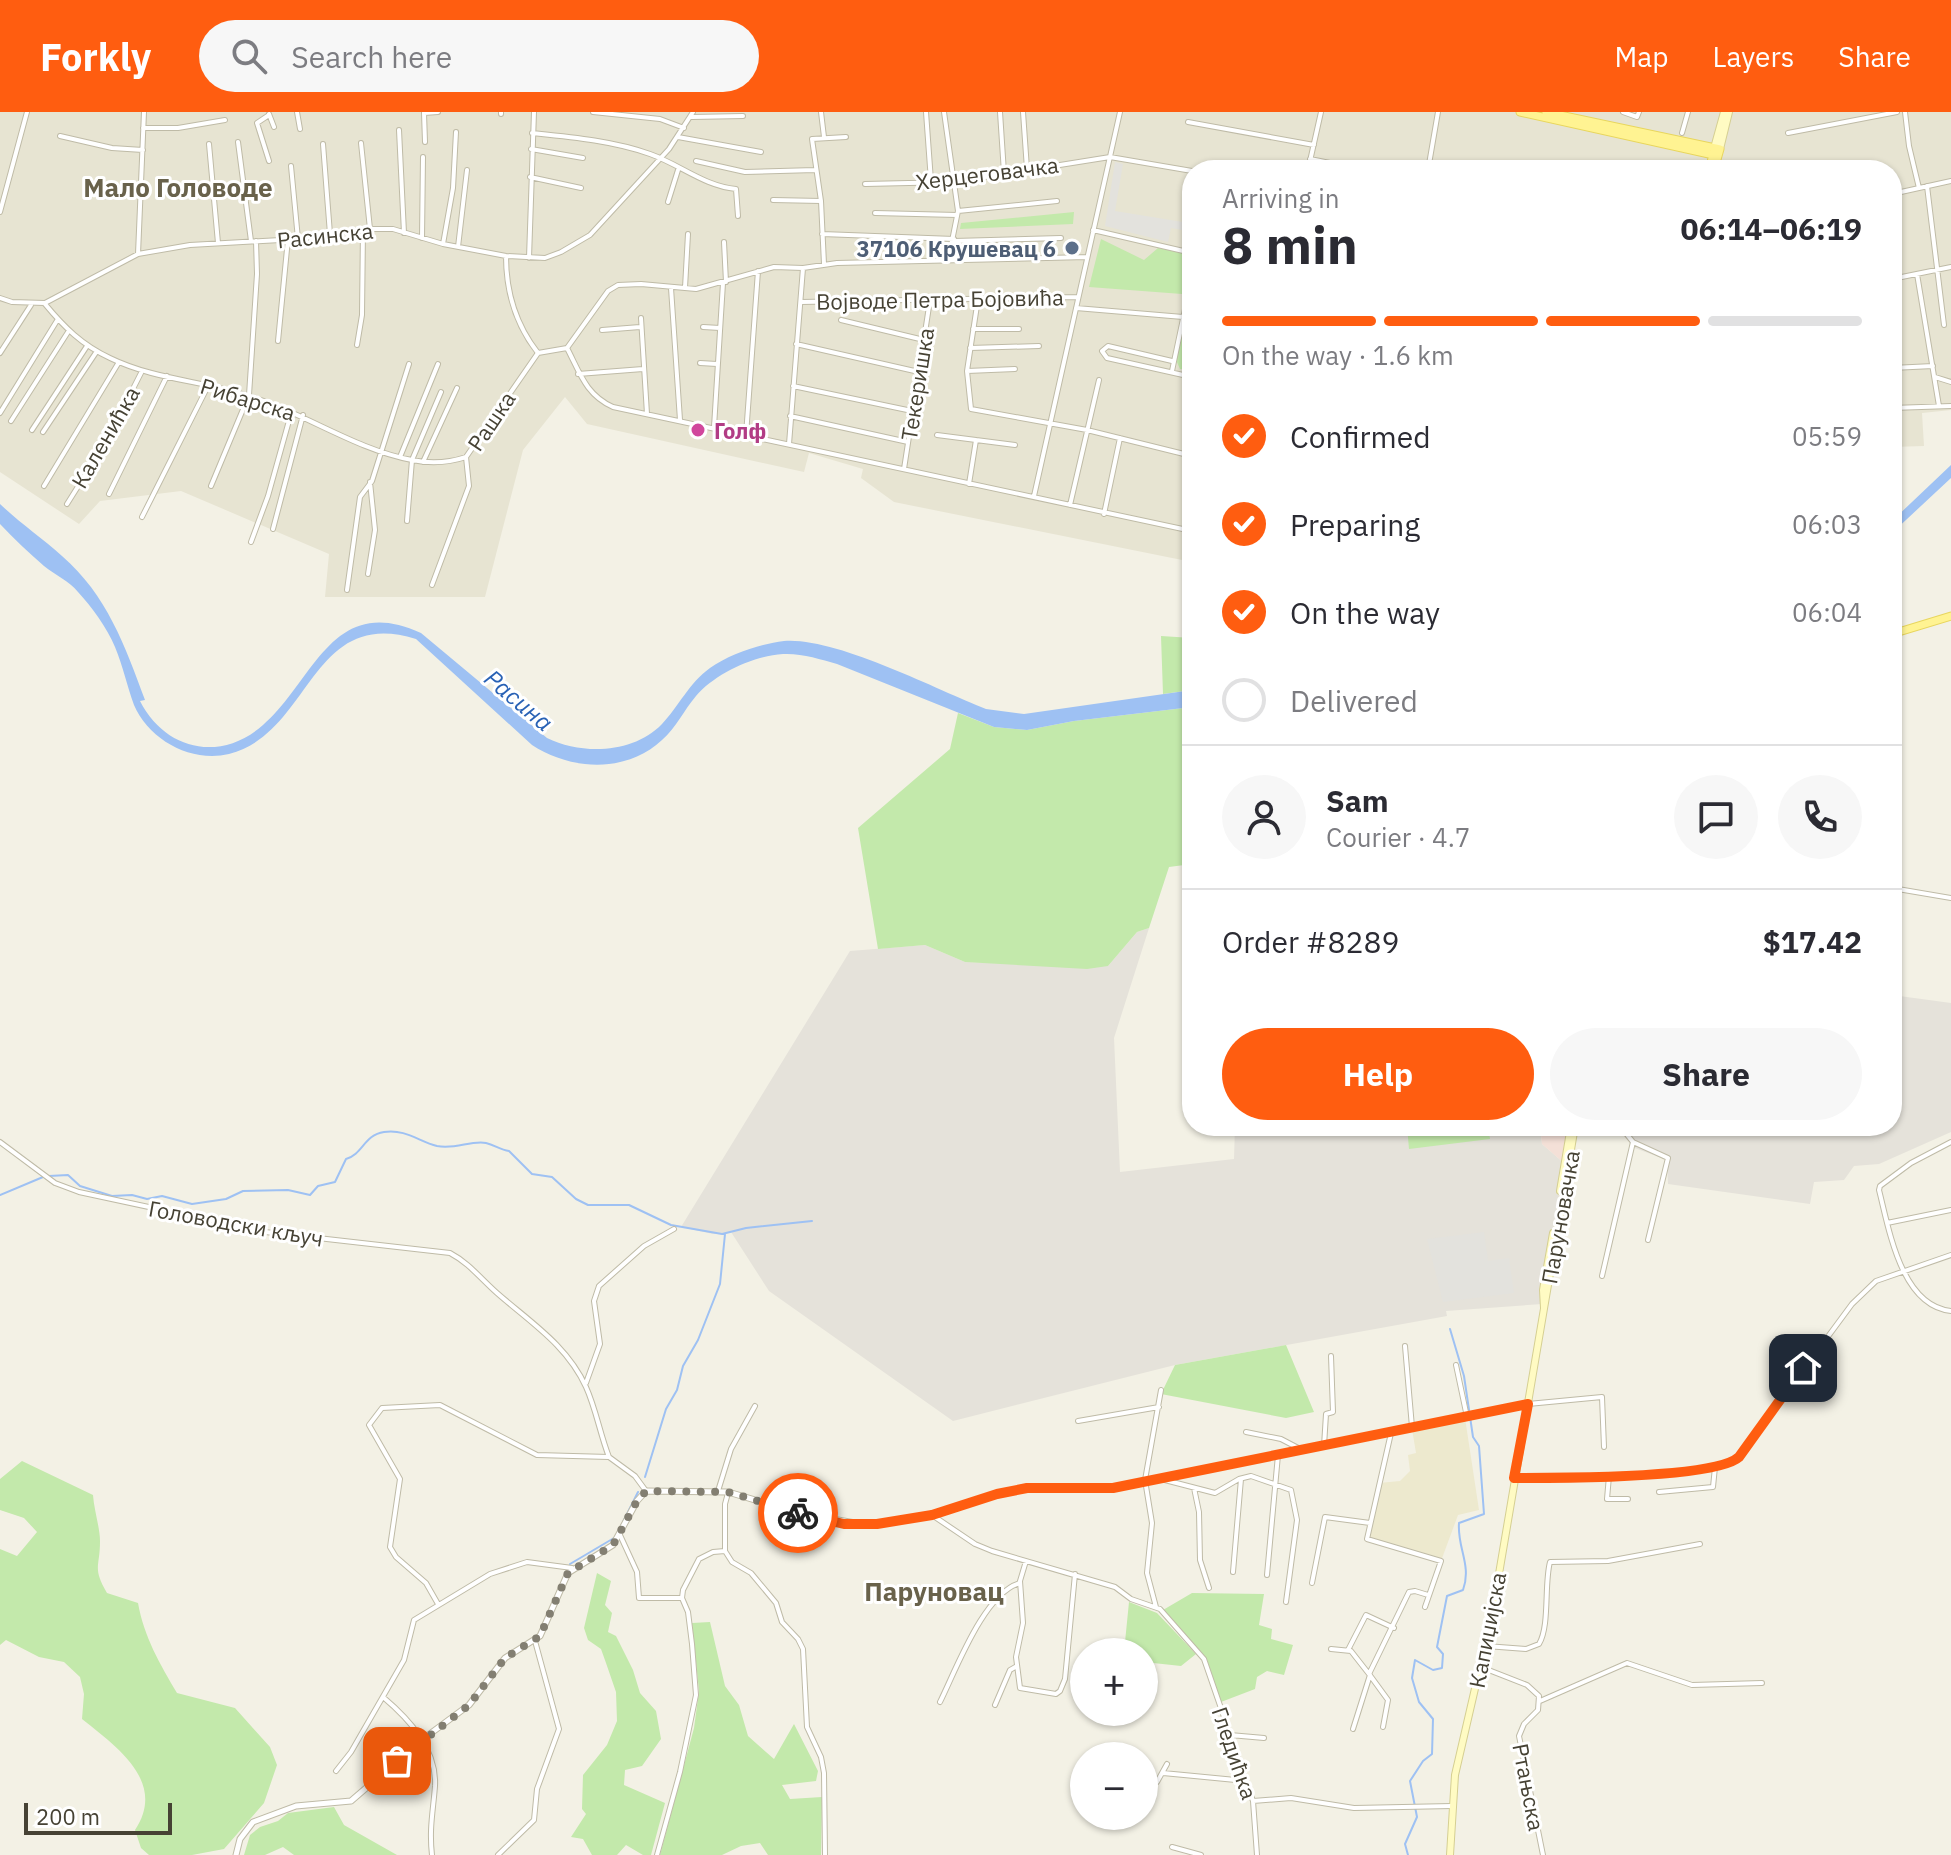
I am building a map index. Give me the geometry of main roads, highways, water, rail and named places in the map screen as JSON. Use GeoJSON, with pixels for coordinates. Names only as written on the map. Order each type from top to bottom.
{"type":"FeatureCollection","features":[{"type":"Feature","properties":{"kind":"main road"},"geometry":{"type":"LineString","coordinates":[[1520,112],[1716,152]]}},
{"type":"Feature","properties":{"kind":"main road"},"geometry":{"type":"LineString","coordinates":[[1546,112],[1716,152]]}},
{"type":"Feature","properties":{"kind":"main road"},"geometry":{"type":"LineString","coordinates":[[1714,160],[1727,112]]}},
{"type":"Feature","properties":{"kind":"main road"},"geometry":{"type":"LineString","coordinates":[[1902,631],[1951,616]]}},
{"type":"Feature","properties":{"kind":"main road","name":"Паруновачка"},"geometry":{"type":"LineString","coordinates":[[1528,1404],[1571,1136]]}},
{"type":"Feature","properties":{"kind":"main road","name":"Капиџијска"},"geometry":{"type":"LineString","coordinates":[[1450,1855],[1452,1806],[1462,1743],[1486,1646],[1528,1404]]}},
{"type":"Feature","properties":{"kind":"water"},"geometry":{"type":"Polygon","coordinates":[[[1951,465],[1951,478],[1902,524],[1902,512],[1951,465]]]}},
{"type":"Feature","properties":{"kind":"water"},"geometry":{"type":"Polygon","coordinates":[[[0,504],[78,571],[113,622],[145,700],[140,701],[151,718],[164,731],[195,746],[229,744],[246,737],[281,707],[328,647],[345,632],[366,624],[391,623],[421,633],[547,738],[561,744],[591,749],[622,746],[650,734],[710,668],[746,650],[784,641],[806,642],[857,655],[986,709],[1024,714],[1182,691],[1182,708],[1027,730],[994,727],[837,664],[804,655],[771,655],[747,662],[713,680],[696,696],[667,735],[648,751],[632,759],[598,765],[563,760],[532,745],[416,639],[381,634],[354,640],[332,655],[278,723],[257,742],[229,754],[200,755],[173,746],[150,729],[134,705],[108,632],[89,604],[0,524],[0,504]]]}},
{"type":"Feature","properties":{"kind":"waterway"},"geometry":{"type":"LineString","coordinates":[[49,1176],[68,1175],[80,1186],[112,1196],[132,1195],[147,1199],[162,1196],[192,1204],[226,1199],[243,1191],[288,1190],[310,1195],[318,1186],[335,1182],[346,1159],[372,1137],[392,1132],[444,1147],[480,1142],[489,1144],[509,1151],[532,1174],[552,1177],[576,1199],[588,1205],[629,1205],[671,1225],[722,1234],[746,1228],[812,1221]]}},
{"type":"Feature","properties":{"kind":"waterway"},"geometry":{"type":"LineString","coordinates":[[0,1195],[43,1177]]}},
{"type":"Feature","properties":{"kind":"waterway"},"geometry":{"type":"LineString","coordinates":[[645,1477],[666,1409],[677,1390],[683,1366],[698,1340],[720,1284],[725,1234]]}},
{"type":"Feature","properties":{"kind":"waterway"},"geometry":{"type":"LineString","coordinates":[[1408,1855],[1405,1844],[1417,1817],[1410,1781],[1423,1761],[1432,1754],[1433,1719],[1419,1702],[1412,1678],[1415,1660],[1433,1670],[1442,1668],[1443,1654],[1437,1647],[1447,1596],[1463,1590],[1465,1581],[1459,1523],[1484,1514],[1479,1446],[1473,1437],[1464,1376],[1450,1329]]}},
{"type":"Feature","properties":{"kind":"waterway"},"geometry":{"type":"LineString","coordinates":[[623,1522],[638,1492]]}},
{"type":"Feature","properties":{"kind":"waterway"},"geometry":{"type":"LineString","coordinates":[[570,1564],[614,1538]]}},
{"type":"Feature","properties":{"kind":"place","name":"37106 Крушевац 6"},"geometry":{"type":"Point","coordinates":[1072,248]}},
{"type":"Feature","properties":{"kind":"place","name":"Голф"},"geometry":{"type":"Point","coordinates":[698,430]}},
{"type":"Feature","properties":{"kind":"district","name":"Мало Головоде"},"geometry":{"type":"Point","coordinates":[178,187]}},
{"type":"Feature","properties":{"kind":"district","name":"Паруновац"},"geometry":{"type":"Point","coordinates":[934,1591]}},
{"type":"Feature","properties":{"kind":"water label","name":"Расина"},"geometry":{"type":"Point","coordinates":[519,700]}}]}
